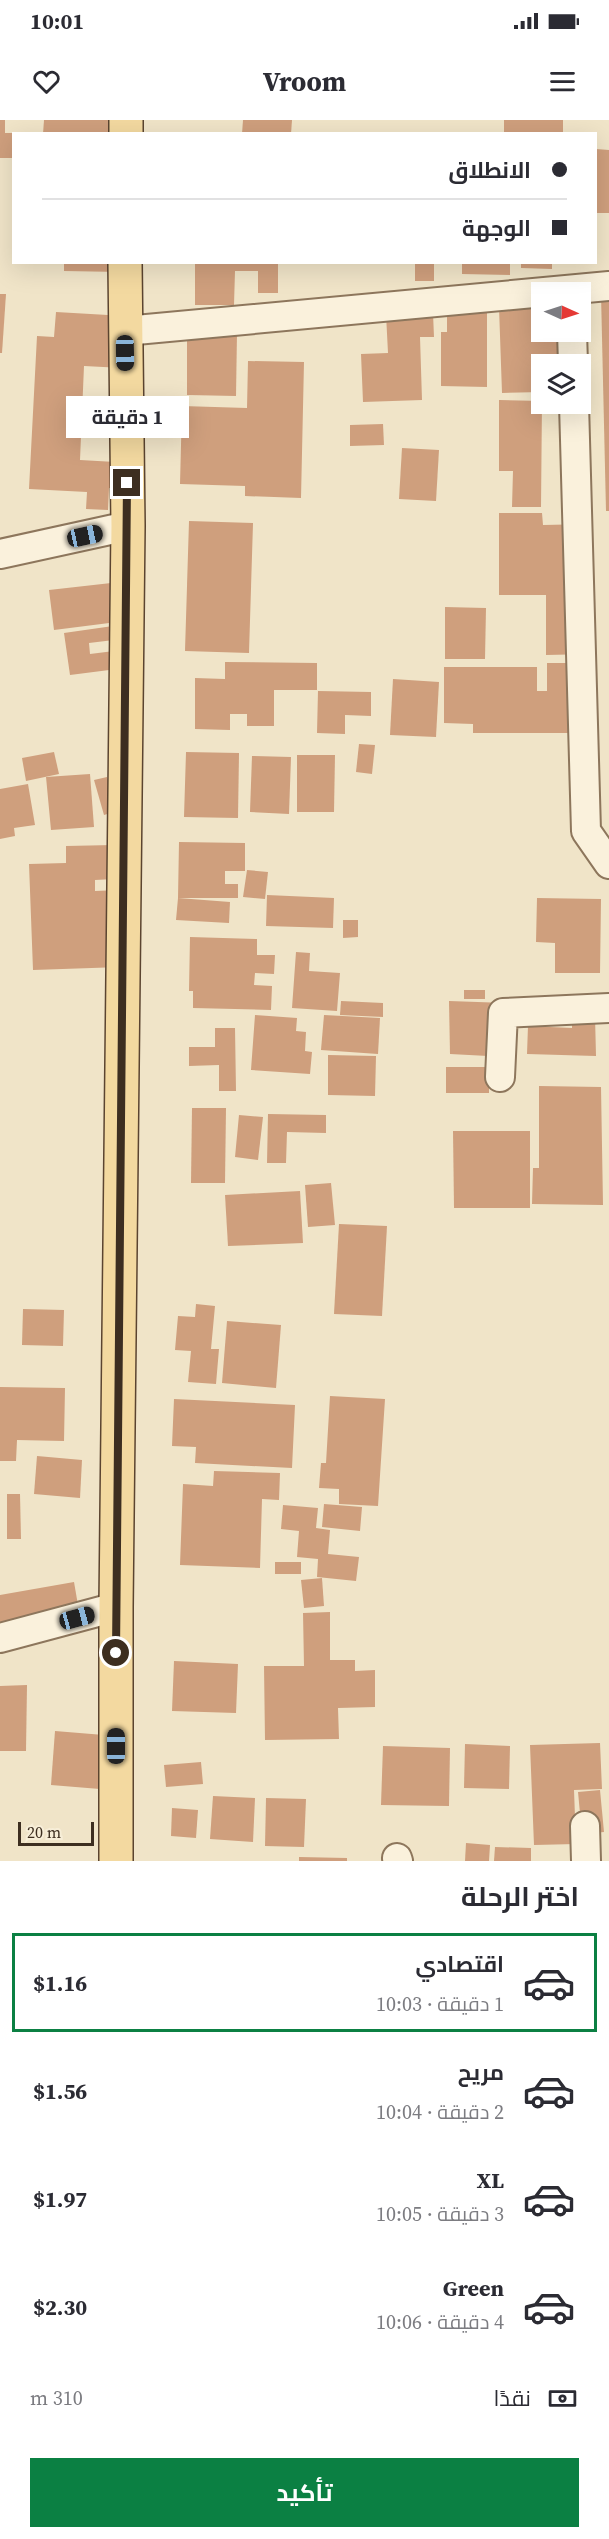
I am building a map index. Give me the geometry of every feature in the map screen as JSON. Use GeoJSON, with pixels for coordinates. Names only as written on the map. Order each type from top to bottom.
{"type":"FeatureCollection","features":[{"type":"Feature","properties":{"kind":"main road"},"geometry":{"type":"LineString","coordinates":[[116,1861],[116,1607],[128,526],[125,264]]}},
{"type":"Feature","properties":{"kind":"street"},"geometry":{"type":"LineString","coordinates":[[591,288],[609,286]]}},
{"type":"Feature","properties":{"kind":"street"},"geometry":{"type":"LineString","coordinates":[[125,331],[531,295]]}},
{"type":"Feature","properties":{"kind":"street"},"geometry":{"type":"LineString","coordinates":[[574,414],[586,831],[609,864]]}},
{"type":"Feature","properties":{"kind":"street"},"geometry":{"type":"LineString","coordinates":[[0,554],[128,526]]}},
{"type":"Feature","properties":{"kind":"street"},"geometry":{"type":"LineString","coordinates":[[500,1077],[503,1013],[609,1008]]}},
{"type":"Feature","properties":{"kind":"street"},"geometry":{"type":"LineString","coordinates":[[0,1638],[116,1607]]}},
{"type":"Feature","properties":{"kind":"street"},"geometry":{"type":"LineString","coordinates":[[585,1826],[586,1861]]}},
{"type":"Feature","properties":{"kind":"building"},"geometry":{"type":"Polygon","coordinates":[[[0,120],[5,120],[5,133],[12,133],[12,158],[0,158],[0,120]]]}},
{"type":"Feature","properties":{"kind":"building"},"geometry":{"type":"Polygon","coordinates":[[[44,120],[110,120],[109,132],[43,132],[44,120]]]}},
{"type":"Feature","properties":{"kind":"building"},"geometry":{"type":"Polygon","coordinates":[[[243,120],[292,120],[291,132],[242,132],[243,120]]]}},
{"type":"Feature","properties":{"kind":"building"},"geometry":{"type":"Polygon","coordinates":[[[504,120],[563,120],[563,132],[504,132],[504,120]]]}},
{"type":"Feature","properties":{"kind":"building"},"geometry":{"type":"Polygon","coordinates":[[[597,149],[609,150],[609,213],[597,213],[597,149]]]}},
{"type":"Feature","properties":{"kind":"building"},"geometry":{"type":"Polygon","coordinates":[[[64,264],[122,264],[121,272],[64,271],[64,264]]]}},
{"type":"Feature","properties":{"kind":"building"},"geometry":{"type":"Polygon","coordinates":[[[195,264],[278,264],[278,293],[258,293],[258,271],[235,271],[234,305],[195,305],[195,264]]]}},
{"type":"Feature","properties":{"kind":"building"},"geometry":{"type":"Polygon","coordinates":[[[415,264],[434,264],[434,281],[415,281],[415,264]]]}},
{"type":"Feature","properties":{"kind":"building"},"geometry":{"type":"Polygon","coordinates":[[[462,264],[510,264],[510,275],[462,274],[462,264]]]}},
{"type":"Feature","properties":{"kind":"building"},"geometry":{"type":"Polygon","coordinates":[[[521,264],[552,264],[552,269],[521,268],[521,264]]]}},
{"type":"Feature","properties":{"kind":"building"},"geometry":{"type":"Polygon","coordinates":[[[0,294],[6,294],[2,353],[0,353],[0,294]]]}},
{"type":"Feature","properties":{"kind":"building"},"geometry":{"type":"Polygon","coordinates":[[[601,294],[609,294],[609,511],[606,511],[601,294]]]}},
{"type":"Feature","properties":{"kind":"building"},"geometry":{"type":"Polygon","coordinates":[[[531,306],[531,342],[586,342],[587,354],[531,354],[531,392],[502,393],[499,307],[531,306]]]}},
{"type":"Feature","properties":{"kind":"building"},"geometry":{"type":"Polygon","coordinates":[[[447,311],[487,311],[487,387],[441,386],[441,332],[447,332],[447,311]]]}},
{"type":"Feature","properties":{"kind":"building"},"geometry":{"type":"Polygon","coordinates":[[[56,312],[125,316],[123,368],[84,366],[80,460],[115,462],[114,488],[109,488],[108,510],[86,509],[87,492],[29,489],[37,336],[54,337],[56,312]]]}},
{"type":"Feature","properties":{"kind":"building"},"geometry":{"type":"Polygon","coordinates":[[[433,313],[434,337],[420,337],[422,400],[363,402],[361,354],[388,353],[386,314],[433,313]]]}},
{"type":"Feature","properties":{"kind":"building"},"geometry":{"type":"Polygon","coordinates":[[[187,332],[237,333],[236,396],[187,395],[187,332]]]}},
{"type":"Feature","properties":{"kind":"building"},"geometry":{"type":"Polygon","coordinates":[[[248,361],[304,362],[301,498],[245,496],[245,486],[180,484],[182,406],[247,408],[248,361]]]}},
{"type":"Feature","properties":{"kind":"building"},"geometry":{"type":"Polygon","coordinates":[[[499,400],[531,401],[531,414],[542,414],[541,507],[512,507],[513,471],[499,471],[499,400]]]}},
{"type":"Feature","properties":{"kind":"building"},"geometry":{"type":"Polygon","coordinates":[[[383,424],[384,445],[350,446],[350,425],[383,424]]]}},
{"type":"Feature","properties":{"kind":"building"},"geometry":{"type":"Polygon","coordinates":[[[402,448],[439,450],[436,501],[399,499],[402,448]]]}},
{"type":"Feature","properties":{"kind":"building"},"geometry":{"type":"Polygon","coordinates":[[[499,513],[542,513],[543,525],[590,524],[591,654],[546,655],[546,595],[499,595],[499,513]]]}},
{"type":"Feature","properties":{"kind":"building"},"geometry":{"type":"Polygon","coordinates":[[[189,521],[253,523],[249,653],[185,651],[189,521]]]}},
{"type":"Feature","properties":{"kind":"building"},"geometry":{"type":"Polygon","coordinates":[[[120,582],[125,621],[54,630],[49,590],[120,582]]]}},
{"type":"Feature","properties":{"kind":"building"},"geometry":{"type":"Polygon","coordinates":[[[445,607],[486,608],[485,659],[445,659],[445,607]]]}},
{"type":"Feature","properties":{"kind":"building"},"geometry":{"type":"Polygon","coordinates":[[[120,625],[122,639],[89,643],[90,654],[114,651],[117,669],[70,675],[64,633],[120,625]]]}},
{"type":"Feature","properties":{"kind":"building"},"geometry":{"type":"Polygon","coordinates":[[[225,662],[317,663],[317,690],[274,690],[274,726],[247,726],[247,714],[230,714],[230,730],[195,729],[195,678],[225,679],[225,662]]]}},
{"type":"Feature","properties":{"kind":"building"},"geometry":{"type":"Polygon","coordinates":[[[547,663],[595,663],[580,733],[473,733],[473,724],[444,723],[444,667],[537,667],[537,691],[547,691],[547,663]]]}},
{"type":"Feature","properties":{"kind":"building"},"geometry":{"type":"Polygon","coordinates":[[[393,679],[439,682],[436,737],[390,735],[393,679]]]}},
{"type":"Feature","properties":{"kind":"building"},"geometry":{"type":"Polygon","coordinates":[[[318,691],[371,692],[371,716],[345,715],[345,734],[317,733],[318,691]]]}},
{"type":"Feature","properties":{"kind":"building"},"geometry":{"type":"Polygon","coordinates":[[[359,744],[375,745],[372,774],[356,772],[359,744]]]}},
{"type":"Feature","properties":{"kind":"building"},"geometry":{"type":"Polygon","coordinates":[[[54,752],[59,774],[26,781],[22,758],[54,752]]]}},
{"type":"Feature","properties":{"kind":"building"},"geometry":{"type":"Polygon","coordinates":[[[186,752],[239,753],[238,818],[184,817],[186,752]]]}},
{"type":"Feature","properties":{"kind":"building"},"geometry":{"type":"Polygon","coordinates":[[[297,755],[335,755],[334,812],[297,812],[297,755]]]}},
{"type":"Feature","properties":{"kind":"building"},"geometry":{"type":"Polygon","coordinates":[[[252,756],[291,757],[289,814],[250,812],[252,756]]]}},
{"type":"Feature","properties":{"kind":"building"},"geometry":{"type":"Polygon","coordinates":[[[90,774],[94,827],[51,830],[46,777],[90,774]]]}},
{"type":"Feature","properties":{"kind":"building"},"geometry":{"type":"Polygon","coordinates":[[[107,777],[117,811],[104,815],[94,780],[107,777]]]}},
{"type":"Feature","properties":{"kind":"building"},"geometry":{"type":"Polygon","coordinates":[[[28,784],[35,825],[14,828],[15,836],[0,839],[0,789],[28,784]]]}},
{"type":"Feature","properties":{"kind":"building"},"geometry":{"type":"Polygon","coordinates":[[[179,842],[245,843],[245,871],[225,871],[225,884],[238,884],[238,898],[178,898],[179,842]]]}},
{"type":"Feature","properties":{"kind":"building"},"geometry":{"type":"Polygon","coordinates":[[[113,845],[114,879],[95,880],[95,891],[119,890],[121,967],[33,970],[29,864],[66,863],[66,846],[113,845]]]}},
{"type":"Feature","properties":{"kind":"building"},"geometry":{"type":"Polygon","coordinates":[[[247,870],[268,872],[265,899],[243,897],[247,870]]]}},
{"type":"Feature","properties":{"kind":"building"},"geometry":{"type":"Polygon","coordinates":[[[267,895],[334,898],[333,928],[266,926],[267,895]]]}},
{"type":"Feature","properties":{"kind":"building"},"geometry":{"type":"Polygon","coordinates":[[[178,898],[230,902],[229,923],[176,920],[178,898]]]}},
{"type":"Feature","properties":{"kind":"building"},"geometry":{"type":"Polygon","coordinates":[[[537,898],[601,899],[600,973],[555,973],[555,943],[536,942],[537,898]]]}},
{"type":"Feature","properties":{"kind":"building"},"geometry":{"type":"Polygon","coordinates":[[[343,920],[358,920],[358,937],[343,938],[343,920]]]}},
{"type":"Feature","properties":{"kind":"building"},"geometry":{"type":"Polygon","coordinates":[[[190,937],[257,939],[257,955],[275,955],[274,974],[255,973],[254,985],[272,986],[271,1010],[193,1008],[193,991],[189,991],[190,937]]]}},
{"type":"Feature","properties":{"kind":"building"},"geometry":{"type":"Polygon","coordinates":[[[296,952],[310,953],[309,971],[340,973],[337,1011],[292,1008],[296,952]]]}},
{"type":"Feature","properties":{"kind":"building"},"geometry":{"type":"Polygon","coordinates":[[[464,990],[485,990],[485,999],[464,999],[464,990]]]}},
{"type":"Feature","properties":{"kind":"building"},"geometry":{"type":"Polygon","coordinates":[[[341,1001],[383,1003],[383,1017],[340,1015],[341,1001]]]}},
{"type":"Feature","properties":{"kind":"building"},"geometry":{"type":"Polygon","coordinates":[[[449,1001],[506,1003],[507,1057],[450,1054],[449,1001]]]}},
{"type":"Feature","properties":{"kind":"building"},"geometry":{"type":"Polygon","coordinates":[[[255,1015],[297,1018],[296,1031],[306,1032],[305,1051],[312,1052],[310,1074],[251,1070],[255,1015]]]}},
{"type":"Feature","properties":{"kind":"building"},"geometry":{"type":"Polygon","coordinates":[[[324,1015],[380,1018],[378,1054],[321,1050],[324,1015]]]}},
{"type":"Feature","properties":{"kind":"building"},"geometry":{"type":"Polygon","coordinates":[[[572,1016],[595,1016],[596,1056],[527,1054],[528,1026],[572,1028],[572,1016]]]}},
{"type":"Feature","properties":{"kind":"building"},"geometry":{"type":"Polygon","coordinates":[[[215,1028],[235,1028],[236,1091],[219,1091],[219,1065],[189,1066],[189,1047],[215,1047],[215,1028]]]}},
{"type":"Feature","properties":{"kind":"building"},"geometry":{"type":"Polygon","coordinates":[[[328,1055],[376,1056],[375,1096],[328,1095],[328,1055]]]}},
{"type":"Feature","properties":{"kind":"building"},"geometry":{"type":"Polygon","coordinates":[[[446,1067],[489,1067],[489,1093],[446,1093],[446,1067]]]}},
{"type":"Feature","properties":{"kind":"building"},"geometry":{"type":"Polygon","coordinates":[[[539,1086],[601,1087],[603,1205],[532,1204],[533,1168],[539,1168],[539,1086]]]}},
{"type":"Feature","properties":{"kind":"building"},"geometry":{"type":"Polygon","coordinates":[[[192,1108],[226,1108],[225,1183],[191,1183],[192,1108]]]}},
{"type":"Feature","properties":{"kind":"building"},"geometry":{"type":"Polygon","coordinates":[[[268,1114],[326,1115],[326,1133],[287,1132],[286,1163],[267,1163],[268,1114]]]}},
{"type":"Feature","properties":{"kind":"building"},"geometry":{"type":"Polygon","coordinates":[[[239,1115],[263,1117],[258,1160],[235,1157],[239,1115]]]}},
{"type":"Feature","properties":{"kind":"building"},"geometry":{"type":"Polygon","coordinates":[[[453,1131],[530,1131],[530,1208],[454,1208],[453,1131]]]}},
{"type":"Feature","properties":{"kind":"building"},"geometry":{"type":"Polygon","coordinates":[[[331,1183],[335,1225],[308,1227],[305,1185],[331,1183]]]}},
{"type":"Feature","properties":{"kind":"building"},"geometry":{"type":"Polygon","coordinates":[[[300,1191],[303,1243],[228,1246],[225,1195],[300,1191]]]}},
{"type":"Feature","properties":{"kind":"building"},"geometry":{"type":"Polygon","coordinates":[[[339,1224],[387,1226],[382,1316],[334,1314],[339,1224]]]}},
{"type":"Feature","properties":{"kind":"building"},"geometry":{"type":"Polygon","coordinates":[[[196,1304],[215,1306],[211,1349],[219,1349],[216,1384],[188,1382],[191,1351],[175,1350],[178,1316],[195,1317],[196,1304]]]}},
{"type":"Feature","properties":{"kind":"building"},"geometry":{"type":"Polygon","coordinates":[[[23,1309],[64,1310],[63,1346],[22,1345],[23,1309]]]}},
{"type":"Feature","properties":{"kind":"building"},"geometry":{"type":"Polygon","coordinates":[[[227,1321],[281,1325],[276,1388],[222,1383],[227,1321]]]}},
{"type":"Feature","properties":{"kind":"building"},"geometry":{"type":"Polygon","coordinates":[[[0,1387],[65,1388],[64,1441],[17,1440],[16,1461],[0,1461],[0,1387]]]}},
{"type":"Feature","properties":{"kind":"building"},"geometry":{"type":"Polygon","coordinates":[[[330,1396],[385,1399],[378,1506],[339,1504],[339,1489],[319,1488],[321,1463],[326,1463],[330,1396]]]}},
{"type":"Feature","properties":{"kind":"building"},"geometry":{"type":"Polygon","coordinates":[[[174,1399],[295,1405],[292,1468],[195,1463],[196,1447],[172,1446],[174,1399]]]}},
{"type":"Feature","properties":{"kind":"building"},"geometry":{"type":"Polygon","coordinates":[[[37,1456],[82,1460],[80,1498],[34,1494],[37,1456]]]}},
{"type":"Feature","properties":{"kind":"building"},"geometry":{"type":"Polygon","coordinates":[[[214,1471],[280,1473],[279,1500],[262,1499],[260,1568],[180,1565],[183,1484],[213,1486],[214,1471]]]}},
{"type":"Feature","properties":{"kind":"building"},"geometry":{"type":"Polygon","coordinates":[[[7,1494],[20,1494],[21,1539],[7,1539],[7,1494]]]}},
{"type":"Feature","properties":{"kind":"building"},"geometry":{"type":"Polygon","coordinates":[[[324,1504],[362,1507],[360,1531],[322,1527],[324,1504]]]}},
{"type":"Feature","properties":{"kind":"building"},"geometry":{"type":"Polygon","coordinates":[[[283,1505],[318,1508],[316,1528],[330,1530],[328,1554],[359,1557],[356,1581],[317,1577],[318,1559],[297,1557],[299,1531],[281,1529],[283,1505]]]}},
{"type":"Feature","properties":{"kind":"building"},"geometry":{"type":"Polygon","coordinates":[[[275,1562],[301,1562],[301,1574],[275,1574],[275,1562]]]}},
{"type":"Feature","properties":{"kind":"building"},"geometry":{"type":"Polygon","coordinates":[[[322,1578],[324,1606],[304,1608],[301,1580],[322,1578]]]}},
{"type":"Feature","properties":{"kind":"building"},"geometry":{"type":"Polygon","coordinates":[[[74,1582],[79,1611],[0,1624],[0,1595],[74,1582]]]}},
{"type":"Feature","properties":{"kind":"building"},"geometry":{"type":"Polygon","coordinates":[[[330,1612],[330,1660],[355,1660],[355,1671],[375,1670],[375,1707],[338,1708],[339,1739],[265,1740],[264,1666],[304,1666],[303,1613],[330,1612]]]}},
{"type":"Feature","properties":{"kind":"building"},"geometry":{"type":"Polygon","coordinates":[[[174,1661],[238,1664],[236,1713],[172,1711],[174,1661]]]}},
{"type":"Feature","properties":{"kind":"building"},"geometry":{"type":"Polygon","coordinates":[[[27,1685],[26,1751],[0,1751],[0,1686],[27,1685]]]}},
{"type":"Feature","properties":{"kind":"building"},"geometry":{"type":"Polygon","coordinates":[[[55,1731],[116,1736],[112,1790],[51,1785],[55,1731]]]}},
{"type":"Feature","properties":{"kind":"building"},"geometry":{"type":"Polygon","coordinates":[[[600,1743],[602,1789],[574,1790],[576,1844],[534,1845],[530,1745],[600,1743]]]}},
{"type":"Feature","properties":{"kind":"building"},"geometry":{"type":"Polygon","coordinates":[[[465,1744],[510,1746],[509,1789],[464,1788],[465,1744]]]}},
{"type":"Feature","properties":{"kind":"building"},"geometry":{"type":"Polygon","coordinates":[[[383,1746],[450,1748],[449,1806],[381,1805],[383,1746]]]}},
{"type":"Feature","properties":{"kind":"building"},"geometry":{"type":"Polygon","coordinates":[[[201,1762],[203,1784],[166,1787],[164,1765],[201,1762]]]}},
{"type":"Feature","properties":{"kind":"building"},"geometry":{"type":"Polygon","coordinates":[[[600,1790],[604,1832],[582,1834],[578,1792],[600,1790]]]}},
{"type":"Feature","properties":{"kind":"building"},"geometry":{"type":"Polygon","coordinates":[[[213,1796],[255,1798],[253,1842],[210,1839],[213,1796]]]}},
{"type":"Feature","properties":{"kind":"building"},"geometry":{"type":"Polygon","coordinates":[[[266,1798],[306,1799],[304,1847],[265,1846],[266,1798]]]}},
{"type":"Feature","properties":{"kind":"building"},"geometry":{"type":"Polygon","coordinates":[[[172,1808],[198,1810],[196,1838],[171,1836],[172,1808]]]}},
{"type":"Feature","properties":{"kind":"building"},"geometry":{"type":"Polygon","coordinates":[[[466,1843],[490,1845],[489,1861],[465,1861],[466,1843]]]}},
{"type":"Feature","properties":{"kind":"building"},"geometry":{"type":"Polygon","coordinates":[[[495,1847],[531,1848],[531,1861],[494,1861],[495,1847]]]}},
{"type":"Feature","properties":{"kind":"building"},"geometry":{"type":"Polygon","coordinates":[[[299,1857],[347,1858],[347,1861],[299,1861],[299,1857]]]}},
{"type":"Feature","properties":{"kind":"route"},"geometry":{"type":"LineString","coordinates":[[116,1653],[127,483]]}}]}
